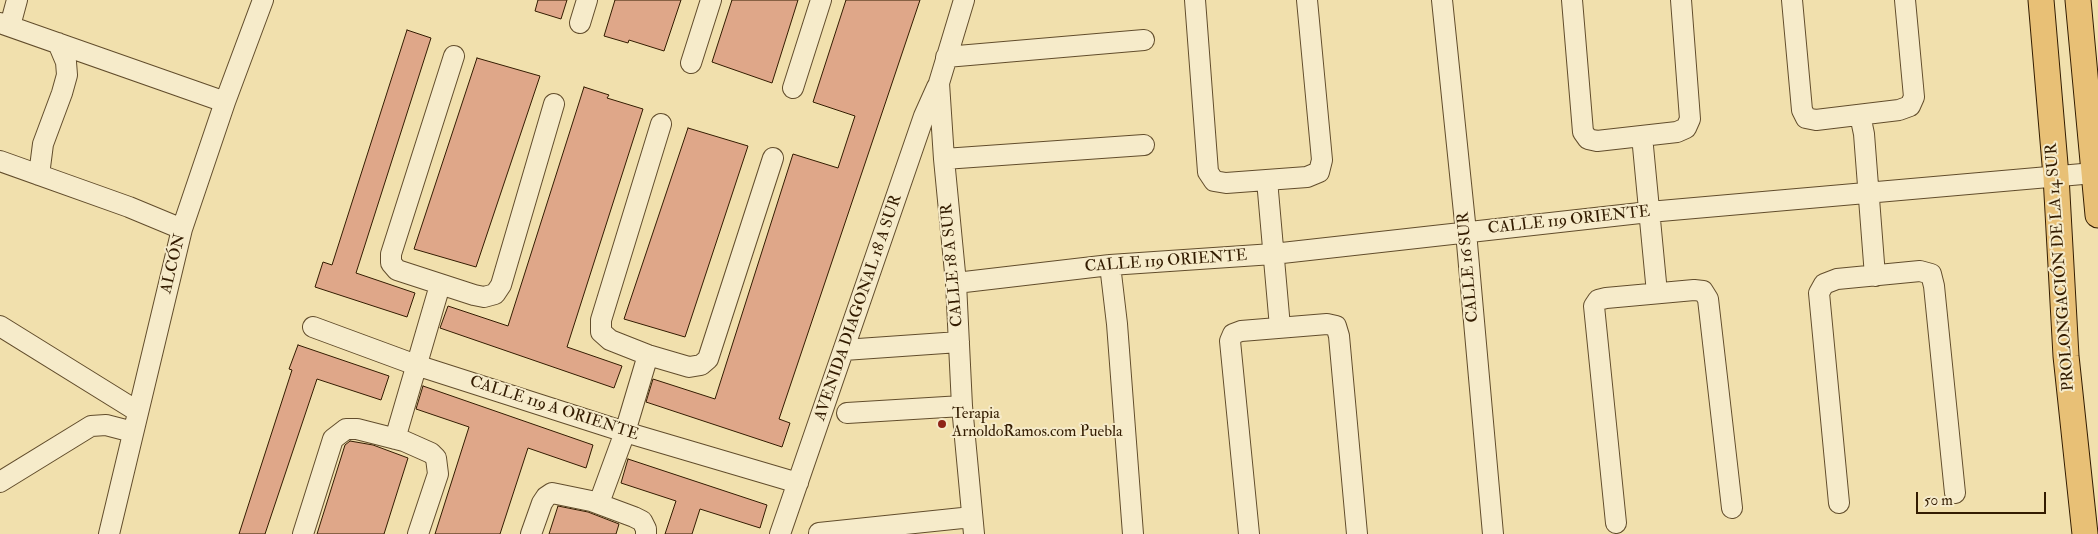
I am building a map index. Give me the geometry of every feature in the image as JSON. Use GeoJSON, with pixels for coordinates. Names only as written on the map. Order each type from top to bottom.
{"type":"FeatureCollection","features":[{"type":"Feature","properties":{"kind":"main road","name":"PROLONGACIÓN DE LA 14 SUR"},"geometry":{"type":"LineString","coordinates":[[2041,0],[2056,176],[2066,356],[2086,534]]}},
{"type":"Feature","properties":{"kind":"main road"},"geometry":{"type":"LineString","coordinates":[[2078,0],[2098,215]]}},
{"type":"Feature","properties":{"kind":"street"},"geometry":{"type":"LineString","coordinates":[[17,0],[5,24],[225,102]]}},
{"type":"Feature","properties":{"kind":"street","name":"ALCÓN"},"geometry":{"type":"LineString","coordinates":[[109,534],[137,410],[182,229],[225,102],[263,0]]}},
{"type":"Feature","properties":{"kind":"street"},"geometry":{"type":"LineString","coordinates":[[580,23],[587,0]]}},
{"type":"Feature","properties":{"kind":"street"},"geometry":{"type":"LineString","coordinates":[[691,63],[711,0]]}},
{"type":"Feature","properties":{"kind":"street"},"geometry":{"type":"LineString","coordinates":[[793,88],[821,0]]}},
{"type":"Feature","properties":{"kind":"street","name":"CALLE 18 A SUR"},"geometry":{"type":"LineString","coordinates":[[964,0],[939,83],[956,282],[962,406],[973,526]]}},
{"type":"Feature","properties":{"kind":"street"},"geometry":{"type":"LineString","coordinates":[[1195,0],[1208,172],[1214,181],[1226,183],[1307,177],[1319,172],[1322,160],[1306,0]]}},
{"type":"Feature","properties":{"kind":"street","name":"CALLE 16 SUR"},"geometry":{"type":"LineString","coordinates":[[1442,0],[1466,232],[1493,534]]}},
{"type":"Feature","properties":{"kind":"street"},"geometry":{"type":"LineString","coordinates":[[1572,0],[1583,132],[1588,139],[1596,141],[1677,132],[1686,128],[1690,119],[1681,0]]}},
{"type":"Feature","properties":{"kind":"street"},"geometry":{"type":"LineString","coordinates":[[1792,0],[1802,110],[1806,118],[1816,120],[1899,110],[1910,106],[1914,97],[1905,0]]}},
{"type":"Feature","properties":{"kind":"street"},"geometry":{"type":"LineString","coordinates":[[946,57],[1144,40]]}},
{"type":"Feature","properties":{"kind":"street"},"geometry":{"type":"LineString","coordinates":[[39,174],[43,144],[67,75],[66,62],[58,43]]}},
{"type":"Feature","properties":{"kind":"street"},"geometry":{"type":"LineString","coordinates":[[454,56],[391,254],[391,263],[397,270],[484,298],[495,294],[501,285],[554,104]]}},
{"type":"Feature","properties":{"kind":"street","name":"AVENIDA DIAGONAL 18 A SUR"},"geometry":{"type":"LineString","coordinates":[[780,534],[924,116],[939,83]]}},
{"type":"Feature","properties":{"kind":"street"},"geometry":{"type":"LineString","coordinates":[[1860,115],[1875,276]]}},
{"type":"Feature","properties":{"kind":"street"},"geometry":{"type":"LineString","coordinates":[[661,124],[601,320],[601,332],[610,340],[648,355],[689,367],[701,366],[708,359],[773,158]]}},
{"type":"Feature","properties":{"kind":"street"},"geometry":{"type":"LineString","coordinates":[[1642,136],[1657,293]]}},
{"type":"Feature","properties":{"kind":"street"},"geometry":{"type":"LineString","coordinates":[[944,159],[1144,145]]}},
{"type":"Feature","properties":{"kind":"street"},"geometry":{"type":"LineString","coordinates":[[0,161],[129,207],[182,229]]}},
{"type":"Feature","properties":{"kind":"street","name":"CALLE 119 ORIENTE"},"geometry":{"type":"LineString","coordinates":[[956,282],[1110,265],[1274,254],[1650,212],[2094,174]]}},
{"type":"Feature","properties":{"kind":"street"},"geometry":{"type":"LineString","coordinates":[[1267,180],[1280,327]]}},
{"type":"Feature","properties":{"kind":"street"},"geometry":{"type":"LineString","coordinates":[[1110,265],[1117,324],[1134,534]]}},
{"type":"Feature","properties":{"kind":"street"},"geometry":{"type":"LineString","coordinates":[[1839,503],[1819,293],[1824,284],[1837,279],[1920,271],[1931,274],[1934,286],[1955,493]]}},
{"type":"Feature","properties":{"kind":"street"},"geometry":{"type":"LineString","coordinates":[[395,439],[440,285]]}},
{"type":"Feature","properties":{"kind":"street"},"geometry":{"type":"LineString","coordinates":[[1616,523],[1594,306],[1598,300],[1606,298],[1703,290],[1708,299],[1732,508]]}},
{"type":"Feature","properties":{"kind":"street"},"geometry":{"type":"LineString","coordinates":[[1249,534],[1230,342],[1233,334],[1241,331],[1327,324],[1336,326],[1339,336],[1357,534]]}},
{"type":"Feature","properties":{"kind":"street"},"geometry":{"type":"LineString","coordinates":[[0,326],[137,410]]}},
{"type":"Feature","properties":{"kind":"street","name":"CALLE 119 A ORIENTE"},"geometry":{"type":"LineString","coordinates":[[313,327],[416,366],[625,432],[798,483]]}},
{"type":"Feature","properties":{"kind":"street"},"geometry":{"type":"LineString","coordinates":[[844,350],[959,342]]}},
{"type":"Feature","properties":{"kind":"street"},"geometry":{"type":"LineString","coordinates":[[599,503],[625,432],[648,355]]}},
{"type":"Feature","properties":{"kind":"street"},"geometry":{"type":"LineString","coordinates":[[847,413],[962,406]]}},
{"type":"Feature","properties":{"kind":"street"},"geometry":{"type":"LineString","coordinates":[[0,482],[91,426],[106,425],[133,432]]}},
{"type":"Feature","properties":{"kind":"street"},"geometry":{"type":"LineString","coordinates":[[303,534],[333,439],[346,430],[357,429],[395,439],[432,453],[436,458],[438,474],[418,534]]}},
{"type":"Feature","properties":{"kind":"street"},"geometry":{"type":"LineString","coordinates":[[532,534],[542,503],[552,492],[599,503],[642,521],[646,534]]}},
{"type":"Feature","properties":{"kind":"street"},"geometry":{"type":"LineString","coordinates":[[819,533],[973,526]]}},
{"type":"Feature","properties":{"kind":"building"},"geometry":{"type":"Polygon","coordinates":[[[538,0],[567,0],[561,19],[535,11],[538,0]]]}},
{"type":"Feature","properties":{"kind":"building"},"geometry":{"type":"Polygon","coordinates":[[[615,0],[681,0],[664,51],[629,40],[628,43],[604,36],[615,0]]]}},
{"type":"Feature","properties":{"kind":"building"},"geometry":{"type":"Polygon","coordinates":[[[732,0],[798,0],[772,83],[712,62],[732,0]]]}},
{"type":"Feature","properties":{"kind":"building"},"geometry":{"type":"Polygon","coordinates":[[[846,0],[920,0],[779,419],[790,423],[782,447],[646,402],[653,379],[715,399],[793,154],[838,168],[855,116],[813,102],[846,0]]]}},
{"type":"Feature","properties":{"kind":"building"},"geometry":{"type":"Polygon","coordinates":[[[407,30],[431,38],[356,273],[415,293],[407,317],[315,287],[323,262],[332,265],[407,30]]]}},
{"type":"Feature","properties":{"kind":"building"},"geometry":{"type":"Polygon","coordinates":[[[477,58],[540,76],[476,267],[414,249],[477,58]]]}},
{"type":"Feature","properties":{"kind":"building"},"geometry":{"type":"Polygon","coordinates":[[[584,87],[609,95],[607,98],[643,109],[567,347],[622,366],[614,388],[440,328],[448,306],[508,326],[584,87]]]}},
{"type":"Feature","properties":{"kind":"building"},"geometry":{"type":"Polygon","coordinates":[[[688,128],[748,146],[685,337],[624,319],[688,128]]]}},
{"type":"Feature","properties":{"kind":"building"},"geometry":{"type":"Polygon","coordinates":[[[298,345],[389,376],[381,400],[317,379],[265,534],[239,534],[292,370],[289,369],[298,345]]]}},
{"type":"Feature","properties":{"kind":"building"},"geometry":{"type":"Polygon","coordinates":[[[423,386],[593,445],[586,468],[528,448],[500,534],[435,534],[469,427],[416,409],[423,386]]]}},
{"type":"Feature","properties":{"kind":"building"},"geometry":{"type":"Polygon","coordinates":[[[350,441],[373,445],[408,458],[384,534],[317,534],[345,445],[350,441]]]}},
{"type":"Feature","properties":{"kind":"building"},"geometry":{"type":"Polygon","coordinates":[[[628,459],[767,505],[760,528],[700,509],[692,534],[665,534],[676,501],[621,483],[628,459]]]}},
{"type":"Feature","properties":{"kind":"building"},"geometry":{"type":"Polygon","coordinates":[[[558,506],[588,512],[619,524],[616,534],[549,534],[558,506]]]}},
{"type":"Feature","properties":{"kind":"place","name":"Terapia ArnoldoRamos.com Puebla"},"geometry":{"type":"Point","coordinates":[942,424]}}]}
